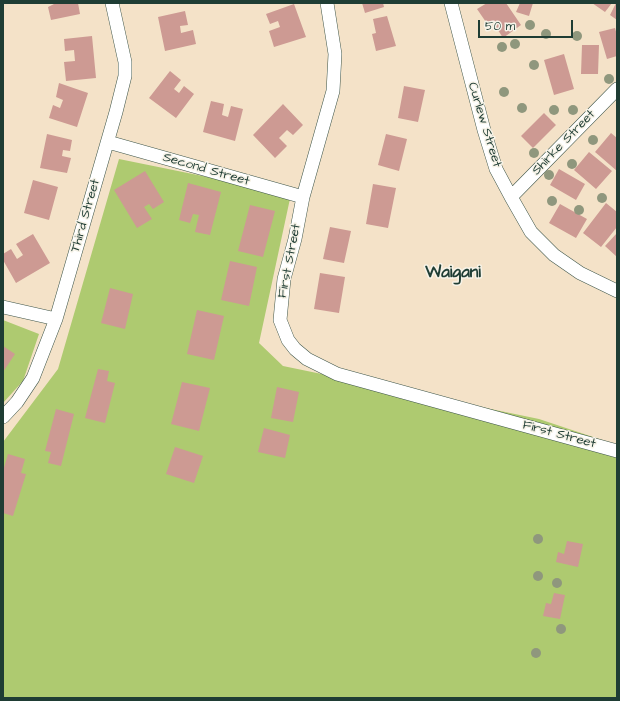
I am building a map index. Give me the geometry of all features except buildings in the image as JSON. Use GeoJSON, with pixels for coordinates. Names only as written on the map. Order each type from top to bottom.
{"type":"FeatureCollection","features":[{"type":"Feature","properties":{"kind":"street","name":"Third Street"},"geometry":{"type":"LineString","coordinates":[[3,417],[17,402],[33,378],[56,320],[108,142],[125,76],[125,62],[112,3]]}},
{"type":"Feature","properties":{"kind":"street","name":"First Street"},"geometry":{"type":"LineString","coordinates":[[327,3],[335,54],[333,91],[303,197],[295,238],[284,279],[280,320],[288,340],[295,349],[307,358],[337,374],[617,451]]}},
{"type":"Feature","properties":{"kind":"street","name":"Curlew Street"},"geometry":{"type":"LineString","coordinates":[[451,3],[484,130],[496,168],[532,232],[554,255],[580,273],[617,291]]}},
{"type":"Feature","properties":{"kind":"street","name":"Shirke Street"},"geometry":{"type":"LineString","coordinates":[[512,197],[617,89]]}},
{"type":"Feature","properties":{"kind":"street","name":"Second Street"},"geometry":{"type":"LineString","coordinates":[[108,142],[303,197]]}},
{"type":"Feature","properties":{"kind":"street"},"geometry":{"type":"LineString","coordinates":[[3,307],[56,320]]}},
{"type":"Feature","properties":{"kind":"green space"},"geometry":{"type":"Polygon","coordinates":[[[119,159],[291,194],[259,343],[283,366],[539,419],[617,445],[617,698],[3,698],[3,442],[58,369],[119,159]]]}},
{"type":"Feature","properties":{"kind":"green space"},"geometry":{"type":"Polygon","coordinates":[[[3,320],[39,334],[23,381],[3,403],[3,320]]]}},
{"type":"Feature","properties":{"kind":"district","name":"Waigani"},"geometry":{"type":"Point","coordinates":[453,273]}}]}
